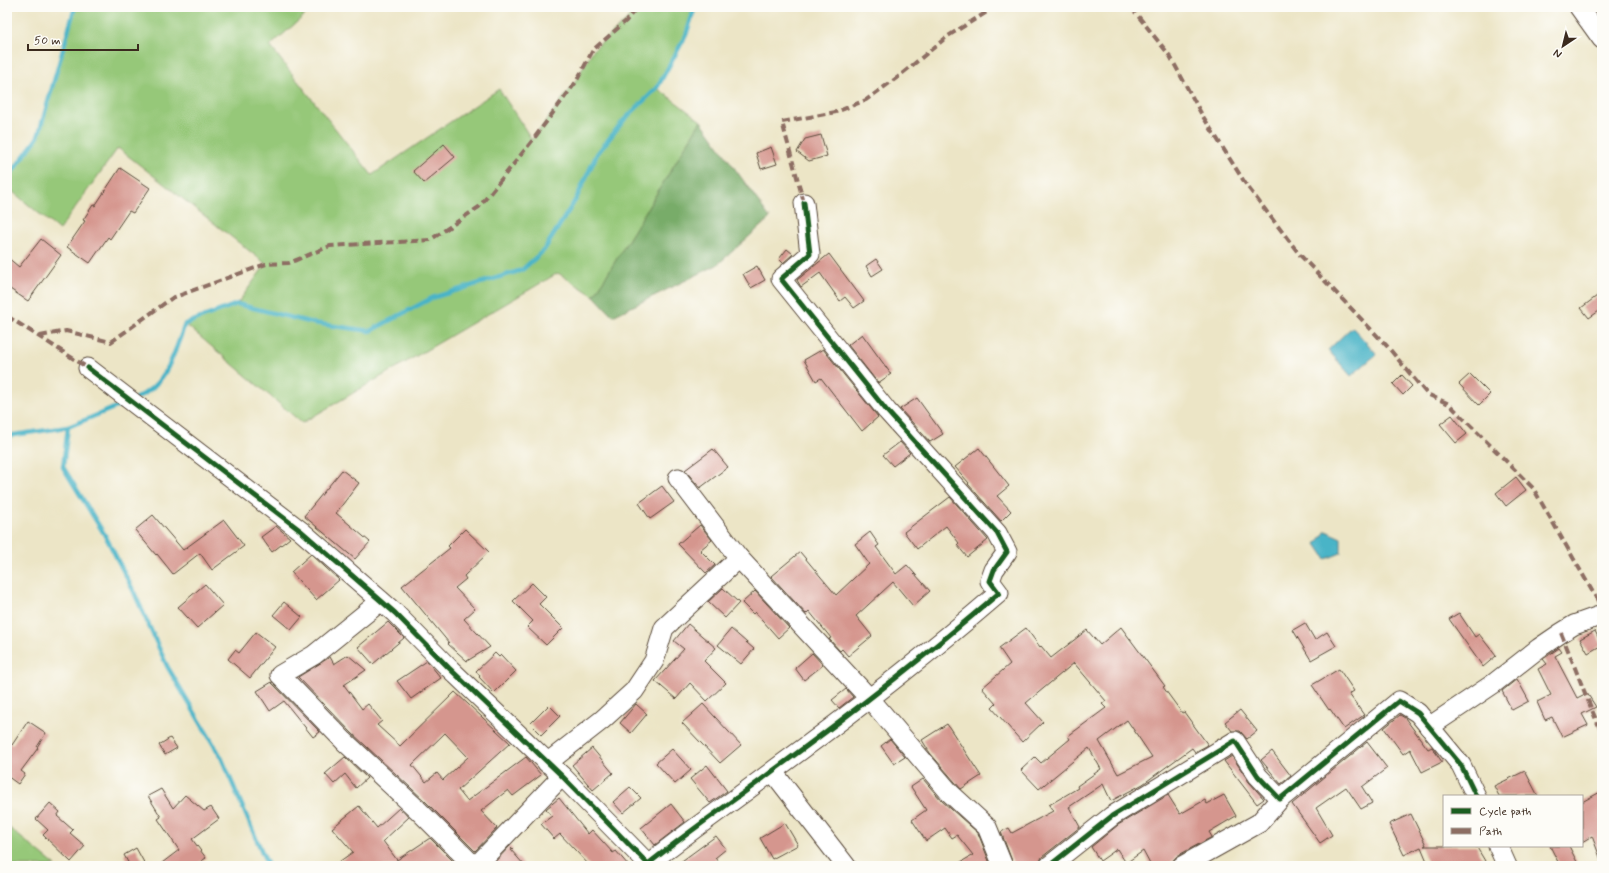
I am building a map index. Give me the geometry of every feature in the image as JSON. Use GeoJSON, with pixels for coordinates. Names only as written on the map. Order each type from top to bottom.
{"type":"FeatureCollection","features":[{"type":"Feature","properties":{"kind":"street"},"geometry":{"type":"LineString","coordinates":[[1579,7],[1602,38]]}},
{"type":"Feature","properties":{"kind":"street"},"geometry":{"type":"LineString","coordinates":[[88,368],[301,531],[380,601],[562,776],[649,865],[691,830],[773,772],[870,699],[958,629],[999,593],[990,581],[994,570],[1007,552],[997,533],[887,411],[782,279],[810,254],[804,203]]}},
{"type":"Feature","properties":{"kind":"street"},"geometry":{"type":"LineString","coordinates":[[678,478],[739,558],[870,699],[950,793],[986,827],[1003,866]]}},
{"type":"Feature","properties":{"kind":"street"},"geometry":{"type":"LineString","coordinates":[[547,763],[602,720],[634,691],[654,661],[664,628],[739,558]]}},
{"type":"Feature","properties":{"kind":"street"},"geometry":{"type":"LineString","coordinates":[[380,601],[314,655],[280,674],[344,741],[475,866],[562,776]]}},
{"type":"Feature","properties":{"kind":"street"},"geometry":{"type":"LineString","coordinates":[[1430,727],[1493,684],[1561,633],[1574,625],[1602,614]]}},
{"type":"Feature","properties":{"kind":"street"},"geometry":{"type":"LineString","coordinates":[[1182,866],[1259,823],[1280,799],[1399,701],[1418,713],[1461,765],[1476,795]]}},
{"type":"Feature","properties":{"kind":"street"},"geometry":{"type":"LineString","coordinates":[[1049,866],[1112,816],[1235,741],[1258,776],[1280,799]]}},
{"type":"Feature","properties":{"kind":"street"},"geometry":{"type":"LineString","coordinates":[[773,772],[846,866]]}},
{"type":"Feature","properties":{"kind":"street"},"geometry":{"type":"LineString","coordinates":[[1498,847],[1507,866]]}},
{"type":"Feature","properties":{"kind":"green space"},"geometry":{"type":"Polygon","coordinates":[[[75,7],[314,7],[270,46],[372,175],[499,89],[532,140],[575,82],[593,50],[626,21],[637,7],[695,7],[686,35],[657,88],[701,121],[594,296],[558,273],[302,423],[185,324],[237,304],[266,264],[118,148],[59,230],[7,187],[7,179],[38,137],[75,7]]]}},
{"type":"Feature","properties":{"kind":"green space"},"geometry":{"type":"Polygon","coordinates":[[[701,121],[770,218],[717,265],[613,316],[594,296],[701,121]]]}},
{"type":"Feature","properties":{"kind":"green space"},"geometry":{"type":"Polygon","coordinates":[[[7,826],[56,866],[7,866],[7,826]]]}},
{"type":"Feature","properties":{"kind":"water"},"geometry":{"type":"Polygon","coordinates":[[[1352,327],[1377,354],[1351,376],[1328,350],[1352,327]]]}},
{"type":"Feature","properties":{"kind":"water"},"geometry":{"type":"Polygon","coordinates":[[[1326,531],[1341,538],[1341,553],[1326,559],[1316,544],[1326,531]]]}},
{"type":"Feature","properties":{"kind":"building"},"geometry":{"type":"Polygon","coordinates":[[[821,135],[827,156],[809,161],[797,152],[805,139],[821,135]]]}},
{"type":"Feature","properties":{"kind":"building"},"geometry":{"type":"Polygon","coordinates":[[[444,144],[455,157],[424,183],[413,171],[444,144]]]}},
{"type":"Feature","properties":{"kind":"building"},"geometry":{"type":"Polygon","coordinates":[[[771,147],[777,164],[761,169],[756,153],[771,147]]]}},
{"type":"Feature","properties":{"kind":"building"},"geometry":{"type":"Polygon","coordinates":[[[120,168],[150,188],[133,213],[129,211],[110,239],[108,237],[90,263],[67,247],[85,221],[83,220],[93,205],[95,206],[120,168]]]}},
{"type":"Feature","properties":{"kind":"building"},"geometry":{"type":"Polygon","coordinates":[[[41,239],[61,255],[28,301],[7,287],[7,257],[19,267],[41,239]]]}},
{"type":"Feature","properties":{"kind":"building"},"geometry":{"type":"Polygon","coordinates":[[[787,249],[793,254],[783,263],[779,259],[787,249]]]}},
{"type":"Feature","properties":{"kind":"building"},"geometry":{"type":"Polygon","coordinates":[[[829,254],[864,301],[854,308],[845,297],[840,301],[820,273],[801,287],[797,280],[829,254]]]}},
{"type":"Feature","properties":{"kind":"building"},"geometry":{"type":"Polygon","coordinates":[[[876,259],[883,269],[872,276],[866,266],[876,259]]]}},
{"type":"Feature","properties":{"kind":"building"},"geometry":{"type":"Polygon","coordinates":[[[757,266],[765,280],[751,288],[743,274],[757,266]]]}},
{"type":"Feature","properties":{"kind":"building"},"geometry":{"type":"Polygon","coordinates":[[[1597,296],[1602,303],[1602,309],[1589,318],[1581,308],[1597,296]]]}},
{"type":"Feature","properties":{"kind":"building"},"geometry":{"type":"Polygon","coordinates":[[[862,334],[891,374],[878,383],[848,345],[862,334]]]}},
{"type":"Feature","properties":{"kind":"building"},"geometry":{"type":"Polygon","coordinates":[[[823,349],[878,417],[862,431],[821,378],[816,381],[804,360],[823,349]]]}},
{"type":"Feature","properties":{"kind":"building"},"geometry":{"type":"Polygon","coordinates":[[[1470,374],[1490,394],[1479,405],[1459,384],[1470,374]]]}},
{"type":"Feature","properties":{"kind":"building"},"geometry":{"type":"Polygon","coordinates":[[[1402,375],[1412,386],[1403,395],[1393,384],[1402,375]]]}},
{"type":"Feature","properties":{"kind":"building"},"geometry":{"type":"Polygon","coordinates":[[[917,398],[943,434],[930,442],[900,409],[917,398]]]}},
{"type":"Feature","properties":{"kind":"building"},"geometry":{"type":"Polygon","coordinates":[[[1452,415],[1467,434],[1456,443],[1440,424],[1452,415]]]}},
{"type":"Feature","properties":{"kind":"building"},"geometry":{"type":"Polygon","coordinates":[[[900,442],[910,453],[893,466],[883,455],[900,442]]]}},
{"type":"Feature","properties":{"kind":"building"},"geometry":{"type":"Polygon","coordinates":[[[979,448],[1009,486],[997,496],[1011,511],[1001,521],[955,467],[979,448]]]}},
{"type":"Feature","properties":{"kind":"building"},"geometry":{"type":"Polygon","coordinates":[[[713,449],[728,467],[700,488],[685,470],[713,449]]]}},
{"type":"Feature","properties":{"kind":"building"},"geometry":{"type":"Polygon","coordinates":[[[342,470],[359,483],[336,513],[370,542],[355,559],[304,516],[342,470]]]}},
{"type":"Feature","properties":{"kind":"building"},"geometry":{"type":"Polygon","coordinates":[[[1516,477],[1526,490],[1506,506],[1496,493],[1516,477]]]}},
{"type":"Feature","properties":{"kind":"building"},"geometry":{"type":"Polygon","coordinates":[[[662,486],[674,502],[650,519],[639,503],[662,486]]]}},
{"type":"Feature","properties":{"kind":"building"},"geometry":{"type":"Polygon","coordinates":[[[950,497],[988,540],[967,557],[957,545],[959,543],[946,526],[917,549],[904,532],[950,497]]]}},
{"type":"Feature","properties":{"kind":"building"},"geometry":{"type":"Polygon","coordinates":[[[153,515],[183,550],[224,520],[244,546],[212,570],[200,553],[173,574],[135,530],[153,515]]]}},
{"type":"Feature","properties":{"kind":"building"},"geometry":{"type":"Polygon","coordinates":[[[700,525],[712,540],[700,550],[715,565],[706,573],[678,544],[700,525]]]}},
{"type":"Feature","properties":{"kind":"building"},"geometry":{"type":"Polygon","coordinates":[[[276,526],[290,538],[272,552],[261,537],[276,526]]]}},
{"type":"Feature","properties":{"kind":"building"},"geometry":{"type":"Polygon","coordinates":[[[465,529],[489,552],[464,576],[466,579],[455,588],[475,609],[464,619],[490,647],[467,661],[448,644],[449,643],[402,586],[450,548],[448,546],[465,529]]]}},
{"type":"Feature","properties":{"kind":"building"},"geometry":{"type":"Polygon","coordinates":[[[870,532],[879,545],[876,547],[896,574],[907,565],[930,591],[913,606],[893,582],[856,616],[872,636],[848,656],[842,649],[840,651],[829,639],[831,638],[809,611],[806,614],[771,576],[800,552],[836,595],[869,564],[855,544],[870,532]]]}},
{"type":"Feature","properties":{"kind":"building"},"geometry":{"type":"Polygon","coordinates":[[[311,554],[339,580],[316,600],[291,572],[311,554]]]}},
{"type":"Feature","properties":{"kind":"building"},"geometry":{"type":"Polygon","coordinates":[[[532,583],[546,597],[539,604],[563,628],[546,645],[527,627],[533,621],[513,601],[532,583]]]}},
{"type":"Feature","properties":{"kind":"building"},"geometry":{"type":"Polygon","coordinates":[[[205,584],[223,605],[197,628],[178,607],[205,584]]]}},
{"type":"Feature","properties":{"kind":"building"},"geometry":{"type":"Polygon","coordinates":[[[723,588],[739,603],[725,618],[708,602],[723,588]]]}},
{"type":"Feature","properties":{"kind":"building"},"geometry":{"type":"Polygon","coordinates":[[[755,591],[789,628],[778,638],[755,612],[753,614],[742,603],[755,591]]]}},
{"type":"Feature","properties":{"kind":"building"},"geometry":{"type":"Polygon","coordinates":[[[284,602],[302,617],[291,630],[273,615],[284,602]]]}},
{"type":"Feature","properties":{"kind":"building"},"geometry":{"type":"Polygon","coordinates":[[[1459,613],[1475,637],[1479,634],[1496,656],[1483,667],[1449,619],[1459,613]]]}},
{"type":"Feature","properties":{"kind":"building"},"geometry":{"type":"Polygon","coordinates":[[[388,622],[404,638],[373,664],[358,647],[388,622]]]}},
{"type":"Feature","properties":{"kind":"building"},"geometry":{"type":"Polygon","coordinates":[[[1305,623],[1315,640],[1327,632],[1336,646],[1311,660],[1293,630],[1305,623]]]}},
{"type":"Feature","properties":{"kind":"building"},"geometry":{"type":"Polygon","coordinates":[[[688,624],[716,648],[704,661],[726,683],[707,701],[690,683],[676,699],[655,681],[684,649],[674,641],[688,624]]]}},
{"type":"Feature","properties":{"kind":"building"},"geometry":{"type":"Polygon","coordinates":[[[1121,627],[1165,686],[1163,687],[1182,713],[1184,712],[1208,745],[1195,752],[1192,748],[1143,784],[1111,801],[1103,784],[1069,807],[1080,827],[1042,857],[1038,866],[1014,866],[1001,832],[1009,828],[1012,833],[1053,811],[1049,805],[1078,788],[1077,786],[1101,769],[1089,748],[1039,789],[1021,770],[1035,757],[1041,763],[1070,739],[1068,736],[1106,708],[1102,704],[1106,701],[1074,663],[1026,703],[1043,722],[1022,742],[992,708],[996,704],[982,688],[1010,664],[999,648],[1026,628],[1040,647],[1041,646],[1051,658],[1087,630],[1100,645],[1121,627]],[[1127,720],[1099,741],[1118,774],[1152,757],[1127,720]]]}},
{"type":"Feature","properties":{"kind":"building"},"geometry":{"type":"Polygon","coordinates":[[[731,629],[754,649],[741,664],[718,645],[731,629]]]}},
{"type":"Feature","properties":{"kind":"building"},"geometry":{"type":"Polygon","coordinates":[[[1595,631],[1602,645],[1588,653],[1580,639],[1595,631]]]}},
{"type":"Feature","properties":{"kind":"building"},"geometry":{"type":"Polygon","coordinates":[[[256,632],[275,647],[250,678],[228,659],[235,650],[239,653],[256,632]]]}},
{"type":"Feature","properties":{"kind":"building"},"geometry":{"type":"Polygon","coordinates":[[[1559,648],[1562,652],[1555,656],[1577,698],[1587,693],[1596,707],[1582,714],[1588,725],[1562,737],[1552,717],[1545,720],[1537,702],[1551,695],[1538,669],[1547,664],[1543,659],[1559,648]]]}},
{"type":"Feature","properties":{"kind":"building"},"geometry":{"type":"Polygon","coordinates":[[[495,653],[499,657],[501,655],[516,671],[494,693],[479,677],[480,676],[476,671],[495,653]]]}},
{"type":"Feature","properties":{"kind":"building"},"geometry":{"type":"Polygon","coordinates":[[[812,653],[823,665],[804,680],[795,668],[812,653]]]}},
{"type":"Feature","properties":{"kind":"building"},"geometry":{"type":"Polygon","coordinates":[[[348,655],[366,670],[344,685],[362,709],[368,704],[382,721],[377,725],[400,746],[455,692],[510,743],[458,790],[467,801],[526,757],[541,775],[513,796],[508,790],[481,811],[497,828],[475,851],[426,802],[352,733],[298,677],[330,657],[334,664],[348,655]],[[445,733],[412,765],[426,782],[437,773],[443,780],[468,757],[445,733]]]}},
{"type":"Feature","properties":{"kind":"building"},"geometry":{"type":"Polygon","coordinates":[[[427,661],[441,678],[411,699],[397,681],[427,661]]]}},
{"type":"Feature","properties":{"kind":"building"},"geometry":{"type":"Polygon","coordinates":[[[1339,669],[1354,691],[1349,694],[1364,715],[1344,729],[1312,685],[1339,669]]]}},
{"type":"Feature","properties":{"kind":"building"},"geometry":{"type":"Polygon","coordinates":[[[1517,679],[1529,701],[1512,710],[1502,691],[1517,679]]]}},
{"type":"Feature","properties":{"kind":"building"},"geometry":{"type":"Polygon","coordinates":[[[272,682],[320,732],[313,737],[284,701],[270,711],[257,691],[272,682]]]}},
{"type":"Feature","properties":{"kind":"building"},"geometry":{"type":"Polygon","coordinates":[[[846,689],[853,697],[839,708],[832,700],[846,689]]]}},
{"type":"Feature","properties":{"kind":"building"},"geometry":{"type":"Polygon","coordinates":[[[636,704],[647,714],[631,733],[620,723],[636,704]]]}},
{"type":"Feature","properties":{"kind":"building"},"geometry":{"type":"Polygon","coordinates":[[[703,704],[741,745],[720,763],[682,723],[703,704]]]}},
{"type":"Feature","properties":{"kind":"building"},"geometry":{"type":"Polygon","coordinates":[[[549,705],[560,716],[541,735],[530,724],[549,705]]]}},
{"type":"Feature","properties":{"kind":"building"},"geometry":{"type":"Polygon","coordinates":[[[1240,710],[1257,731],[1247,739],[1240,731],[1232,731],[1225,722],[1240,710]]]}},
{"type":"Feature","properties":{"kind":"building"},"geometry":{"type":"Polygon","coordinates":[[[1400,715],[1405,718],[1428,749],[1432,747],[1442,762],[1422,772],[1410,749],[1403,754],[1384,728],[1400,715]]]}},
{"type":"Feature","properties":{"kind":"building"},"geometry":{"type":"Polygon","coordinates":[[[28,721],[46,733],[37,747],[38,748],[21,771],[25,774],[18,784],[7,776],[7,741],[12,745],[28,721]]]}},
{"type":"Feature","properties":{"kind":"building"},"geometry":{"type":"Polygon","coordinates":[[[947,724],[981,776],[961,789],[930,753],[922,740],[947,724]]]}},
{"type":"Feature","properties":{"kind":"building"},"geometry":{"type":"Polygon","coordinates":[[[170,738],[177,748],[165,755],[159,745],[170,738]]]}},
{"type":"Feature","properties":{"kind":"building"},"geometry":{"type":"Polygon","coordinates":[[[890,739],[905,757],[894,764],[881,746],[890,739]]]}},
{"type":"Feature","properties":{"kind":"building"},"geometry":{"type":"Polygon","coordinates":[[[1367,742],[1387,768],[1362,787],[1372,803],[1361,809],[1346,787],[1316,808],[1332,835],[1320,843],[1292,804],[1367,742]]]}},
{"type":"Feature","properties":{"kind":"building"},"geometry":{"type":"Polygon","coordinates":[[[592,748],[613,773],[593,790],[572,765],[592,748]]]}},
{"type":"Feature","properties":{"kind":"building"},"geometry":{"type":"Polygon","coordinates":[[[672,749],[691,770],[675,784],[656,763],[672,749]]]}},
{"type":"Feature","properties":{"kind":"building"},"geometry":{"type":"Polygon","coordinates":[[[1272,751],[1291,776],[1281,784],[1261,760],[1272,751]]]}},
{"type":"Feature","properties":{"kind":"building"},"geometry":{"type":"Polygon","coordinates":[[[1232,756],[1249,782],[1264,799],[1257,804],[1224,761],[1232,756]]]}},
{"type":"Feature","properties":{"kind":"building"},"geometry":{"type":"Polygon","coordinates":[[[345,757],[367,778],[356,788],[345,774],[334,784],[325,774],[345,757]]]}},
{"type":"Feature","properties":{"kind":"building"},"geometry":{"type":"Polygon","coordinates":[[[707,765],[727,791],[710,803],[690,779],[707,765]]]}},
{"type":"Feature","properties":{"kind":"building"},"geometry":{"type":"Polygon","coordinates":[[[1525,771],[1537,795],[1498,795],[1494,786],[1525,771]]]}},
{"type":"Feature","properties":{"kind":"building"},"geometry":{"type":"Polygon","coordinates":[[[923,779],[942,801],[978,833],[991,866],[954,866],[973,855],[957,835],[952,838],[945,828],[926,841],[912,820],[926,810],[911,787],[923,779]]]}},
{"type":"Feature","properties":{"kind":"building"},"geometry":{"type":"Polygon","coordinates":[[[630,787],[641,798],[623,813],[613,802],[630,787]]]}},
{"type":"Feature","properties":{"kind":"building"},"geometry":{"type":"Polygon","coordinates":[[[161,789],[173,808],[185,795],[204,811],[211,807],[219,819],[192,839],[206,858],[194,866],[158,866],[179,850],[158,819],[161,817],[148,796],[161,789]]]}},
{"type":"Feature","properties":{"kind":"building"},"geometry":{"type":"Polygon","coordinates":[[[1602,791],[1602,860],[1592,836],[1583,841],[1583,801],[1602,791]]]}},
{"type":"Feature","properties":{"kind":"building"},"geometry":{"type":"Polygon","coordinates":[[[1168,795],[1180,814],[1205,800],[1207,804],[1224,795],[1236,816],[1209,832],[1212,837],[1177,856],[1168,866],[1151,866],[1143,851],[1126,863],[1117,849],[1100,861],[1091,847],[1118,825],[1168,795]]]}},
{"type":"Feature","properties":{"kind":"building"},"geometry":{"type":"Polygon","coordinates":[[[559,798],[588,834],[592,830],[613,853],[616,851],[629,866],[590,866],[560,834],[554,839],[541,824],[552,816],[546,809],[559,798]]]}},
{"type":"Feature","properties":{"kind":"building"},"geometry":{"type":"Polygon","coordinates":[[[50,803],[60,812],[57,816],[73,830],[70,833],[85,846],[71,862],[43,835],[48,830],[36,819],[50,803]]]}},
{"type":"Feature","properties":{"kind":"building"},"geometry":{"type":"Polygon","coordinates":[[[671,804],[685,822],[655,845],[641,828],[671,804]]]}},
{"type":"Feature","properties":{"kind":"building"},"geometry":{"type":"Polygon","coordinates":[[[359,806],[377,828],[399,808],[409,817],[383,841],[397,860],[430,838],[458,866],[333,866],[353,852],[332,828],[359,806]]]}},
{"type":"Feature","properties":{"kind":"building"},"geometry":{"type":"Polygon","coordinates":[[[1411,814],[1426,845],[1424,846],[1477,847],[1488,866],[1429,866],[1421,847],[1404,855],[1389,824],[1411,814]]]}},
{"type":"Feature","properties":{"kind":"building"},"geometry":{"type":"Polygon","coordinates":[[[785,823],[798,845],[772,859],[760,838],[785,823]]]}},
{"type":"Feature","properties":{"kind":"building"},"geometry":{"type":"Polygon","coordinates":[[[716,836],[726,849],[715,858],[722,866],[675,866],[716,836]]]}},
{"type":"Feature","properties":{"kind":"building"},"geometry":{"type":"Polygon","coordinates":[[[510,846],[513,849],[511,850],[525,866],[491,866],[510,846]]]}},
{"type":"Feature","properties":{"kind":"building"},"geometry":{"type":"Polygon","coordinates":[[[1550,847],[1570,847],[1579,866],[1560,866],[1550,847]]]}},
{"type":"Feature","properties":{"kind":"building"},"geometry":{"type":"Polygon","coordinates":[[[136,848],[146,866],[130,866],[124,855],[136,848]]]}},
{"type":"Feature","properties":{"kind":"waterway"},"geometry":{"type":"LineString","coordinates":[[7,179],[38,137],[75,7]]}},
{"type":"Feature","properties":{"kind":"waterway"},"geometry":{"type":"LineString","coordinates":[[136,398],[147,392],[162,377],[173,357],[185,324],[237,304],[313,323],[370,331],[432,298],[522,270],[544,250],[576,199],[597,154],[624,120],[657,88],[686,35],[695,7]]}},
{"type":"Feature","properties":{"kind":"waterway"},"geometry":{"type":"LineString","coordinates":[[126,403],[68,427],[63,467],[106,537],[133,590],[167,666],[221,757],[268,866]]}},
{"type":"Feature","properties":{"kind":"waterway"},"geometry":{"type":"LineString","coordinates":[[7,436],[68,427]]}},
{"type":"Feature","properties":{"kind":"marked path"},"geometry":{"type":"LineString","coordinates":[[40,336],[66,331],[111,342],[172,298],[266,264],[289,263],[330,246],[430,240],[479,207],[532,141],[576,82],[593,50],[626,21],[637,7]]}},
{"type":"Feature","properties":{"kind":"marked path"},"geometry":{"type":"LineString","coordinates":[[804,203],[782,122],[836,112],[866,100],[898,77],[948,36],[995,7]]}},
{"type":"Feature","properties":{"kind":"marked path"},"geometry":{"type":"LineString","coordinates":[[1131,7],[1170,56],[1202,115],[1247,186],[1300,255],[1387,346],[1427,394],[1449,404],[1533,488],[1602,608]]}},
{"type":"Feature","properties":{"kind":"marked path"},"geometry":{"type":"LineString","coordinates":[[7,316],[88,368]]}},
{"type":"Feature","properties":{"kind":"marked path"},"geometry":{"type":"LineString","coordinates":[[1561,633],[1602,733]]}},
{"type":"Feature","properties":{"kind":"cycle path"},"geometry":{"type":"LineString","coordinates":[[648,864],[860,706],[999,593],[990,581],[994,570],[1007,552],[997,533],[887,411],[781,279],[810,254],[804,203]]}},
{"type":"Feature","properties":{"kind":"cycle path"},"geometry":{"type":"LineString","coordinates":[[88,368],[301,531],[395,613],[449,668],[562,776],[650,866]]}},
{"type":"Feature","properties":{"kind":"cycle path"},"geometry":{"type":"LineString","coordinates":[[1049,866],[1112,816],[1235,741],[1258,776],[1280,799],[1399,701],[1418,713],[1461,765],[1476,795]]}}]}
